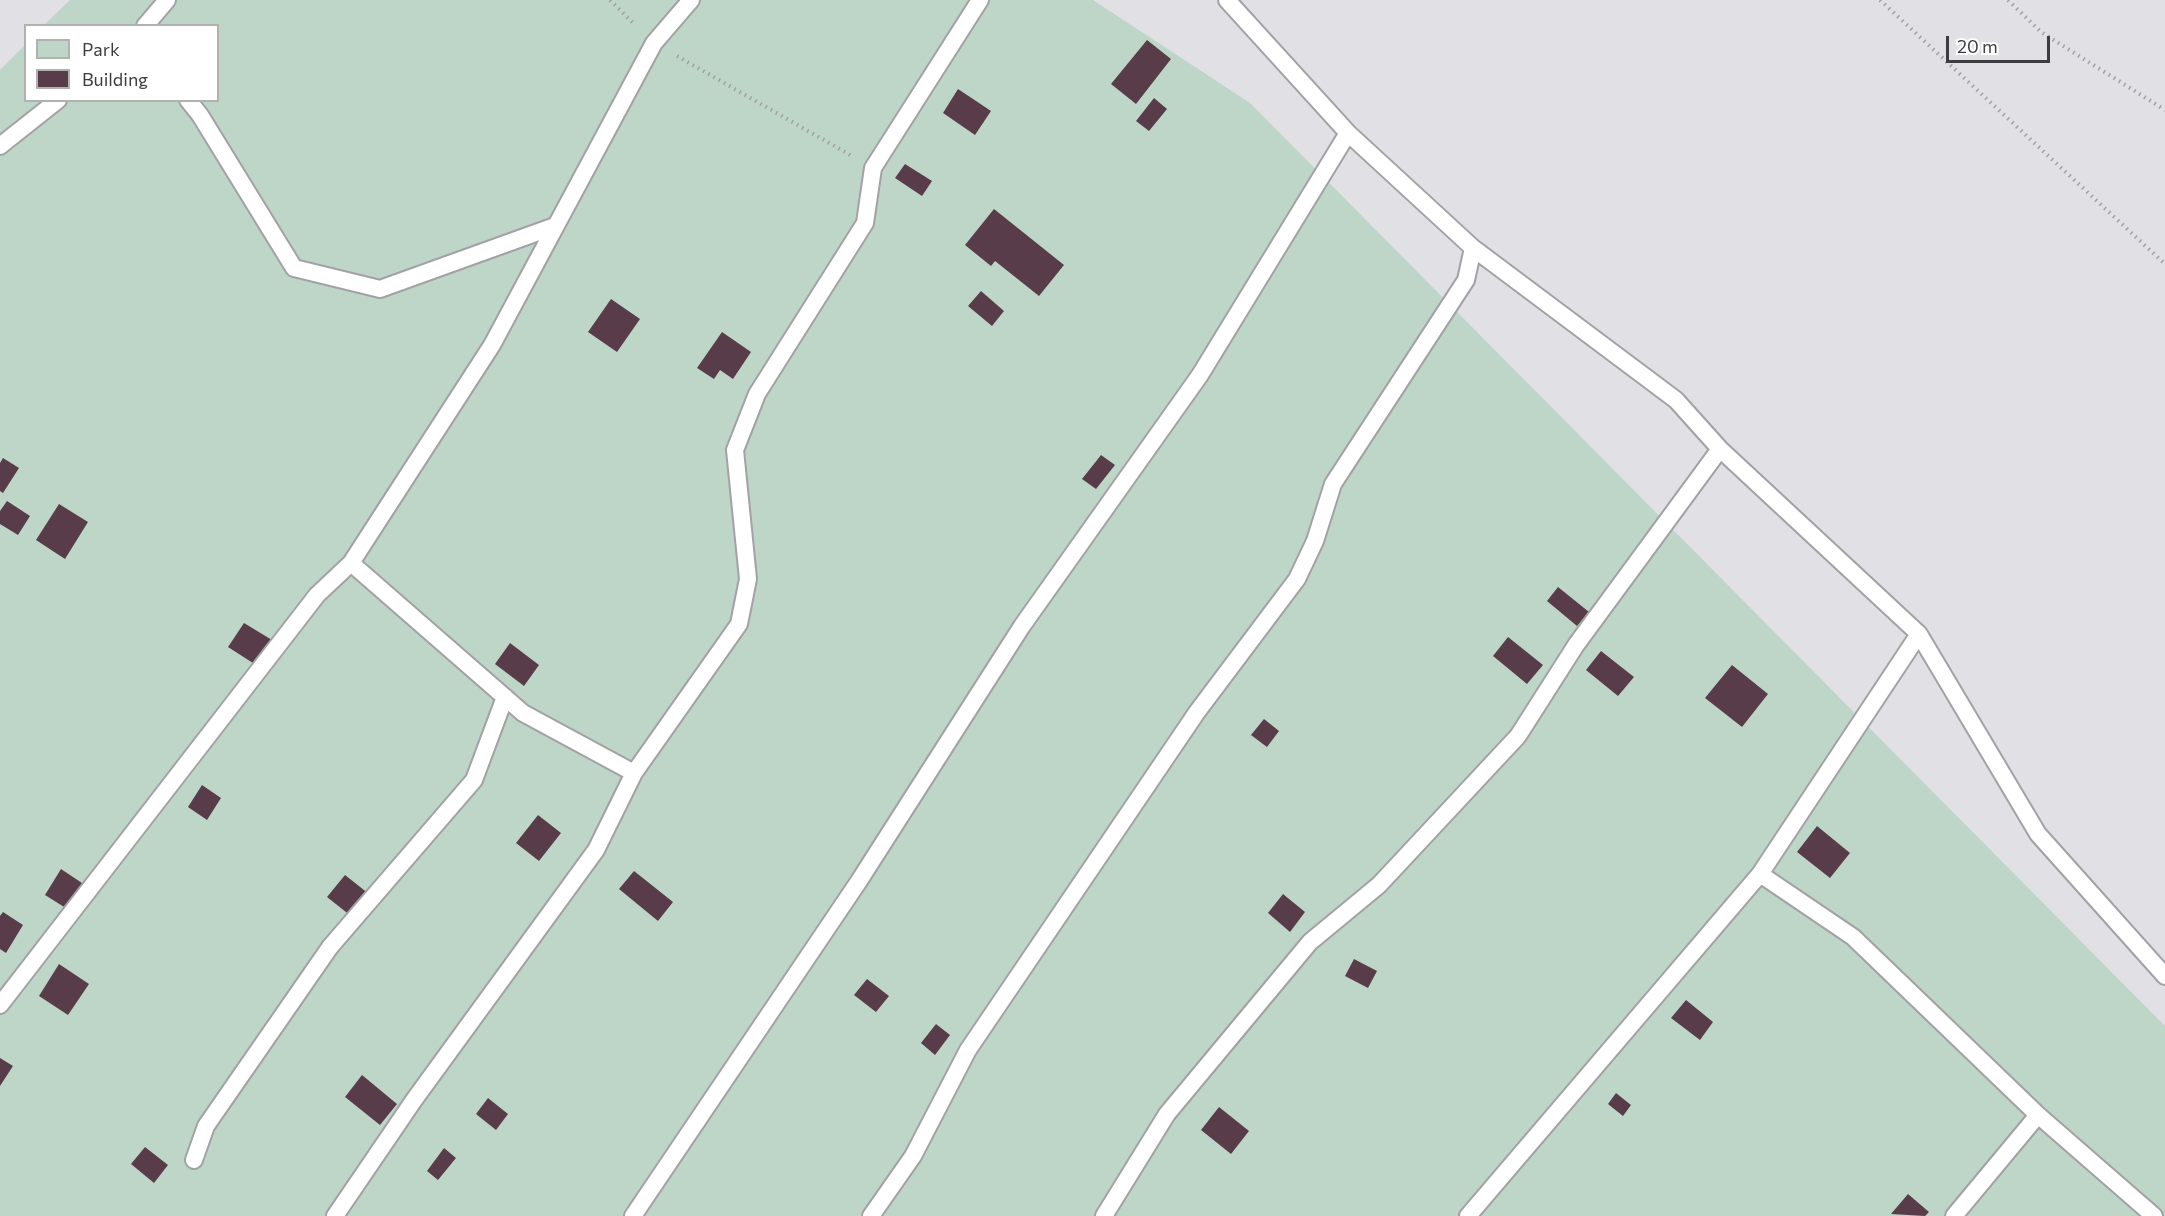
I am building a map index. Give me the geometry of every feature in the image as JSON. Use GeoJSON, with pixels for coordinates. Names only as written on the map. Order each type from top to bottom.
{"type":"FeatureCollection","features":[{"type":"Feature","properties":{"kind":"lane"},"geometry":{"type":"LineString","coordinates":[[147,24],[167,0]]}},
{"type":"Feature","properties":{"kind":"lane"},"geometry":{"type":"LineString","coordinates":[[0,1005],[317,595],[351,563],[492,345],[654,43],[691,0]]}},
{"type":"Feature","properties":{"kind":"lane"},"geometry":{"type":"LineString","coordinates":[[335,1216],[414,1100],[596,850],[634,773],[739,624],[748,579],[735,450],[757,394],[865,223],[873,168],[980,0]]}},
{"type":"Feature","properties":{"kind":"lane"},"geometry":{"type":"LineString","coordinates":[[1227,0],[1348,133],[1473,248],[1676,400],[1720,449],[1919,634],[2038,834],[2165,976]]}},
{"type":"Feature","properties":{"kind":"lane"},"geometry":{"type":"LineString","coordinates":[[0,146],[55,102]]}},
{"type":"Feature","properties":{"kind":"lane"},"geometry":{"type":"LineString","coordinates":[[190,102],[200,115],[294,268],[380,289],[555,226]]}},
{"type":"Feature","properties":{"kind":"lane"},"geometry":{"type":"LineString","coordinates":[[633,1216],[859,881],[1022,626],[1200,375],[1348,133]]}},
{"type":"Feature","properties":{"kind":"lane"},"geometry":{"type":"LineString","coordinates":[[872,1216],[913,1156],[968,1050],[1197,712],[1297,579],[1315,541],[1333,484],[1466,280],[1473,248]]}},
{"type":"Feature","properties":{"kind":"lane"},"geometry":{"type":"LineString","coordinates":[[1104,1216],[1167,1114],[1310,942],[1379,885],[1518,736],[1576,645],[1720,449]]}},
{"type":"Feature","properties":{"kind":"lane"},"geometry":{"type":"LineString","coordinates":[[351,563],[523,713],[634,773]]}},
{"type":"Feature","properties":{"kind":"lane"},"geometry":{"type":"LineString","coordinates":[[1468,1216],[1760,874],[1919,634]]}},
{"type":"Feature","properties":{"kind":"lane"},"geometry":{"type":"LineString","coordinates":[[194,1160],[206,1126],[330,947],[474,780],[505,696]]}},
{"type":"Feature","properties":{"kind":"lane"},"geometry":{"type":"LineString","coordinates":[[1760,874],[1853,938],[2038,1115],[2154,1216]]}},
{"type":"Feature","properties":{"kind":"lane"},"geometry":{"type":"LineString","coordinates":[[1954,1216],[2038,1115]]}},
{"type":"Feature","properties":{"kind":"path"},"geometry":{"type":"LineString","coordinates":[[609,0],[654,43],[873,168]]}},
{"type":"Feature","properties":{"kind":"path"},"geometry":{"type":"LineString","coordinates":[[1880,0],[2165,264]]}},
{"type":"Feature","properties":{"kind":"path"},"geometry":{"type":"LineString","coordinates":[[2008,0],[2041,32],[2165,110]]}},
{"type":"Feature","properties":{"kind":"green space"},"geometry":{"type":"Polygon","coordinates":[[[70,0],[1093,0],[1250,103],[2165,1026],[2165,1216],[0,1216],[0,70],[24,46],[24,102],[219,102],[219,24],[45,24],[70,0]]]}},
{"type":"Feature","properties":{"kind":"building"},"geometry":{"type":"Polygon","coordinates":[[[1147,40],[1171,59],[1136,104],[1111,84],[1147,40]]]}},
{"type":"Feature","properties":{"kind":"building"},"geometry":{"type":"Polygon","coordinates":[[[958,89],[991,111],[975,135],[943,113],[958,89]]]}},
{"type":"Feature","properties":{"kind":"building"},"geometry":{"type":"Polygon","coordinates":[[[1154,98],[1167,109],[1149,131],[1136,121],[1154,98]]]}},
{"type":"Feature","properties":{"kind":"building"},"geometry":{"type":"Polygon","coordinates":[[[905,164],[932,181],[922,196],[895,178],[905,164]]]}},
{"type":"Feature","properties":{"kind":"building"},"geometry":{"type":"Polygon","coordinates":[[[994,209],[1064,265],[1039,296],[995,261],[991,266],[965,245],[994,209]]]}},
{"type":"Feature","properties":{"kind":"building"},"geometry":{"type":"Polygon","coordinates":[[[981,291],[1004,311],[992,326],[968,306],[981,291]]]}},
{"type":"Feature","properties":{"kind":"building"},"geometry":{"type":"Polygon","coordinates":[[[611,299],[640,319],[617,352],[588,332],[611,299]]]}},
{"type":"Feature","properties":{"kind":"building"},"geometry":{"type":"Polygon","coordinates":[[[722,332],[751,352],[733,379],[720,370],[714,379],[697,368],[722,332]]]}},
{"type":"Feature","properties":{"kind":"building"},"geometry":{"type":"Polygon","coordinates":[[[1101,455],[1115,465],[1096,489],[1082,479],[1101,455]]]}},
{"type":"Feature","properties":{"kind":"building"},"geometry":{"type":"Polygon","coordinates":[[[3,458],[19,468],[3,493],[0,491],[0,463],[3,458]]]}},
{"type":"Feature","properties":{"kind":"building"},"geometry":{"type":"Polygon","coordinates":[[[7,501],[30,516],[18,535],[0,524],[0,511],[7,501]]]}},
{"type":"Feature","properties":{"kind":"building"},"geometry":{"type":"Polygon","coordinates":[[[59,504],[88,522],[65,559],[36,540],[59,504]]]}},
{"type":"Feature","properties":{"kind":"building"},"geometry":{"type":"Polygon","coordinates":[[[1558,587],[1589,612],[1577,626],[1547,601],[1558,587]]]}},
{"type":"Feature","properties":{"kind":"building"},"geometry":{"type":"Polygon","coordinates":[[[244,623],[272,640],[256,665],[228,647],[244,623]]]}},
{"type":"Feature","properties":{"kind":"building"},"geometry":{"type":"Polygon","coordinates":[[[1508,637],[1543,665],[1527,684],[1493,656],[1508,637]]]}},
{"type":"Feature","properties":{"kind":"building"},"geometry":{"type":"Polygon","coordinates":[[[510,643],[539,665],[524,686],[495,664],[510,643]]]}},
{"type":"Feature","properties":{"kind":"building"},"geometry":{"type":"Polygon","coordinates":[[[1601,651],[1634,677],[1618,696],[1586,670],[1601,651]]]}},
{"type":"Feature","properties":{"kind":"building"},"geometry":{"type":"Polygon","coordinates":[[[1732,665],[1768,694],[1742,727],[1705,698],[1732,665]]]}},
{"type":"Feature","properties":{"kind":"building"},"geometry":{"type":"Polygon","coordinates":[[[1264,719],[1279,731],[1267,747],[1251,735],[1264,719]]]}},
{"type":"Feature","properties":{"kind":"building"},"geometry":{"type":"Polygon","coordinates":[[[202,785],[221,798],[207,820],[188,807],[202,785]]]}},
{"type":"Feature","properties":{"kind":"building"},"geometry":{"type":"Polygon","coordinates":[[[538,815],[561,833],[539,861],[516,843],[538,815]]]}},
{"type":"Feature","properties":{"kind":"building"},"geometry":{"type":"Polygon","coordinates":[[[1817,826],[1850,853],[1830,878],[1797,852],[1817,826]]]}},
{"type":"Feature","properties":{"kind":"building"},"geometry":{"type":"Polygon","coordinates":[[[61,869],[85,885],[69,910],[45,895],[61,869]]]}},
{"type":"Feature","properties":{"kind":"building"},"geometry":{"type":"Polygon","coordinates":[[[634,871],[673,902],[658,921],[619,889],[634,871]]]}},
{"type":"Feature","properties":{"kind":"building"},"geometry":{"type":"Polygon","coordinates":[[[345,875],[369,894],[351,916],[327,897],[345,875]]]}},
{"type":"Feature","properties":{"kind":"building"},"geometry":{"type":"Polygon","coordinates":[[[1283,894],[1305,912],[1290,932],[1268,913],[1283,894]]]}},
{"type":"Feature","properties":{"kind":"building"},"geometry":{"type":"Polygon","coordinates":[[[3,912],[23,925],[6,953],[0,949],[0,916],[3,912]]]}},
{"type":"Feature","properties":{"kind":"building"},"geometry":{"type":"Polygon","coordinates":[[[1354,959],[1377,971],[1368,988],[1345,976],[1354,959]]]}},
{"type":"Feature","properties":{"kind":"building"},"geometry":{"type":"Polygon","coordinates":[[[59,964],[89,984],[68,1015],[39,996],[59,964]]]}},
{"type":"Feature","properties":{"kind":"building"},"geometry":{"type":"Polygon","coordinates":[[[867,979],[889,996],[876,1012],[854,995],[867,979]]]}},
{"type":"Feature","properties":{"kind":"building"},"geometry":{"type":"Polygon","coordinates":[[[1686,1000],[1713,1022],[1700,1040],[1671,1018],[1686,1000]]]}},
{"type":"Feature","properties":{"kind":"building"},"geometry":{"type":"Polygon","coordinates":[[[936,1024],[950,1035],[935,1055],[921,1043],[936,1024]]]}},
{"type":"Feature","properties":{"kind":"building"},"geometry":{"type":"Polygon","coordinates":[[[0,1058],[13,1066],[0,1086],[0,1058]]]}},
{"type":"Feature","properties":{"kind":"building"},"geometry":{"type":"Polygon","coordinates":[[[362,1075],[397,1104],[380,1125],[345,1097],[362,1075]]]}},
{"type":"Feature","properties":{"kind":"building"},"geometry":{"type":"Polygon","coordinates":[[[1616,1093],[1631,1105],[1623,1116],[1608,1104],[1616,1093]]]}},
{"type":"Feature","properties":{"kind":"building"},"geometry":{"type":"Polygon","coordinates":[[[488,1098],[508,1114],[496,1130],[476,1114],[488,1098]]]}},
{"type":"Feature","properties":{"kind":"building"},"geometry":{"type":"Polygon","coordinates":[[[1219,1107],[1249,1131],[1231,1154],[1201,1130],[1219,1107]]]}},
{"type":"Feature","properties":{"kind":"building"},"geometry":{"type":"Polygon","coordinates":[[[145,1147],[168,1165],[154,1183],[131,1164],[145,1147]]]}},
{"type":"Feature","properties":{"kind":"building"},"geometry":{"type":"Polygon","coordinates":[[[444,1148],[456,1158],[438,1180],[427,1171],[444,1148]]]}},
{"type":"Feature","properties":{"kind":"building"},"geometry":{"type":"Polygon","coordinates":[[[1908,1194],[1929,1212],[1925,1216],[1891,1214],[1908,1194]]]}}]}
